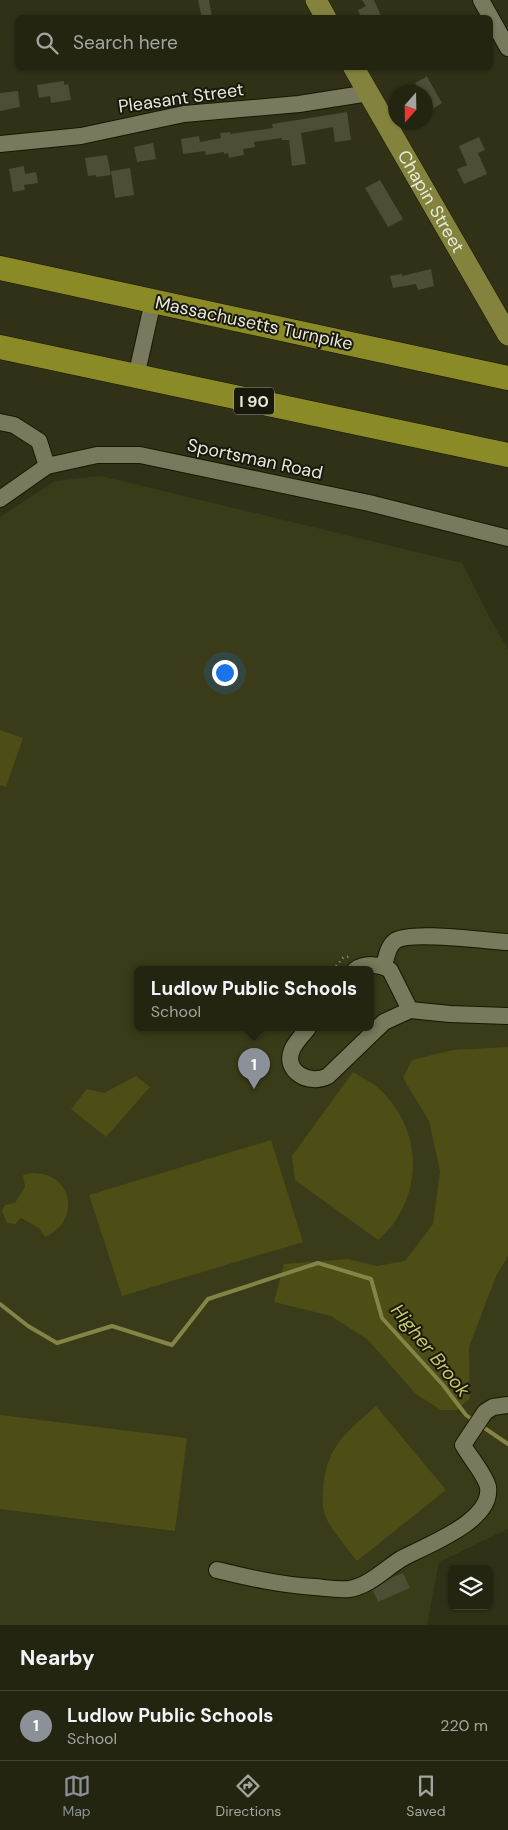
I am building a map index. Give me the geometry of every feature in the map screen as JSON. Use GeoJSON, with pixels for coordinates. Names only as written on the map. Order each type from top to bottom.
{"type":"FeatureCollection","features":[{"type":"Feature","properties":{"kind":"highway","name":"Massachusetts Turnpike"},"geometry":{"type":"LineString","coordinates":[[0,268],[508,378]]}},
{"type":"Feature","properties":{"kind":"highway","name":"I 90"},"geometry":{"type":"LineString","coordinates":[[0,348],[508,456]]}},
{"type":"Feature","properties":{"kind":"highway"},"geometry":{"type":"LineString","coordinates":[[0,353],[62,361]]}},
{"type":"Feature","properties":{"kind":"main road"},"geometry":{"type":"LineString","coordinates":[[316,0],[324,15]]}},
{"type":"Feature","properties":{"kind":"main road","name":"Chapin Street"},"geometry":{"type":"LineString","coordinates":[[355,70],[508,336]]}},
{"type":"Feature","properties":{"kind":"street"},"geometry":{"type":"LineString","coordinates":[[481,0],[489,15]]}},
{"type":"Feature","properties":{"kind":"street"},"geometry":{"type":"LineString","coordinates":[[493,21],[508,48]]}},
{"type":"Feature","properties":{"kind":"street","name":"Pleasant Street"},"geometry":{"type":"LineString","coordinates":[[0,144],[81,136],[184,114],[299,104],[369,93]]}},
{"type":"Feature","properties":{"kind":"street"},"geometry":{"type":"LineString","coordinates":[[136,377],[153,302]]}},
{"type":"Feature","properties":{"kind":"street"},"geometry":{"type":"LineString","coordinates":[[0,422],[14,425],[39,441],[47,466]]}},
{"type":"Feature","properties":{"kind":"street","name":"Sportsman Road"},"geometry":{"type":"LineString","coordinates":[[0,499],[47,466],[97,455],[140,455],[369,503],[508,538]]}},
{"type":"Feature","properties":{"kind":"street"},"geometry":{"type":"LineString","coordinates":[[384,966],[388,950],[394,941],[411,935],[508,942]]}},
{"type":"Feature","properties":{"kind":"street"},"geometry":{"type":"LineString","coordinates":[[365,966],[384,966],[390,970],[397,980],[410,1010]]}},
{"type":"Feature","properties":{"kind":"street"},"geometry":{"type":"LineString","coordinates":[[306,1031],[291,1051],[292,1067],[299,1075],[309,1080],[320,1080],[328,1076],[384,1022],[410,1010],[450,1014],[508,1016]]}},
{"type":"Feature","properties":{"kind":"street"},"geometry":{"type":"LineString","coordinates":[[217,1570],[271,1583],[293,1586],[339,1589],[352,1588],[364,1584],[402,1559],[460,1529],[481,1508],[487,1498],[488,1487],[463,1445],[485,1412],[493,1407],[508,1405]]}},
{"type":"Feature","properties":{"kind":"path"},"geometry":{"type":"LineString","coordinates":[[336,966],[343,958],[354,963]]}},
{"type":"Feature","properties":{"kind":"shaded area"},"geometry":{"type":"Polygon","coordinates":[[[101,476],[462,563],[489,617],[508,649],[508,1529],[439,1562],[427,1625],[0,1625],[0,517],[55,481],[101,476]]]}},
{"type":"Feature","properties":{"kind":"shaded area"},"geometry":{"type":"Polygon","coordinates":[[[0,730],[23,738],[6,787],[0,785],[0,730]]]}},
{"type":"Feature","properties":{"kind":"shaded area"},"geometry":{"type":"Polygon","coordinates":[[[508,1047],[508,1256],[496,1276],[469,1347],[470,1398],[457,1410],[441,1410],[416,1394],[367,1339],[331,1316],[274,1302],[284,1264],[348,1259],[377,1266],[405,1261],[433,1224],[440,1171],[429,1121],[403,1078],[412,1060],[453,1050],[508,1047]]]}},
{"type":"Feature","properties":{"kind":"shaded area"},"geometry":{"type":"Polygon","coordinates":[[[353,1072],[376,1086],[390,1100],[408,1132],[412,1149],[411,1185],[405,1203],[394,1223],[378,1240],[295,1180],[292,1156],[353,1072]]]}},
{"type":"Feature","properties":{"kind":"shaded area"},"geometry":{"type":"Polygon","coordinates":[[[136,1076],[150,1087],[106,1137],[71,1109],[87,1089],[104,1093],[136,1076]]]}},
{"type":"Feature","properties":{"kind":"shaded area"},"geometry":{"type":"Polygon","coordinates":[[[271,1140],[303,1242],[122,1296],[89,1195],[271,1140]]]}},
{"type":"Feature","properties":{"kind":"shaded area"},"geometry":{"type":"Polygon","coordinates":[[[31,1173],[45,1174],[56,1180],[68,1198],[65,1220],[57,1229],[45,1237],[39,1228],[21,1218],[15,1224],[7,1223],[2,1211],[5,1205],[15,1203],[25,1187],[23,1175],[31,1173]]]}},
{"type":"Feature","properties":{"kind":"shaded area"},"geometry":{"type":"Polygon","coordinates":[[[376,1406],[446,1490],[357,1561],[327,1520],[323,1506],[323,1490],[328,1462],[333,1451],[355,1424],[376,1406]]]}},
{"type":"Feature","properties":{"kind":"shaded area"},"geometry":{"type":"Polygon","coordinates":[[[0,1415],[187,1438],[175,1531],[0,1509],[0,1415]]]}},
{"type":"Feature","properties":{"kind":"building"},"geometry":{"type":"Polygon","coordinates":[[[198,0],[209,0],[212,15],[201,15],[198,0]]]}},
{"type":"Feature","properties":{"kind":"building"},"geometry":{"type":"Polygon","coordinates":[[[362,0],[374,0],[381,15],[360,15],[358,10],[366,6],[362,0]]]}},
{"type":"Feature","properties":{"kind":"building"},"geometry":{"type":"Polygon","coordinates":[[[426,75],[432,85],[416,85],[415,83],[426,77],[426,75]]]}},
{"type":"Feature","properties":{"kind":"building"},"geometry":{"type":"Polygon","coordinates":[[[64,81],[64,85],[68,84],[71,100],[51,103],[50,96],[39,98],[37,85],[64,81]]]}},
{"type":"Feature","properties":{"kind":"building"},"geometry":{"type":"Polygon","coordinates":[[[433,87],[442,103],[433,109],[433,87]]]}},
{"type":"Feature","properties":{"kind":"building"},"geometry":{"type":"Polygon","coordinates":[[[18,91],[20,107],[0,111],[0,93],[18,91]]]}},
{"type":"Feature","properties":{"kind":"building"},"geometry":{"type":"Polygon","coordinates":[[[347,112],[351,140],[335,142],[333,127],[301,133],[306,164],[292,166],[289,140],[282,140],[282,138],[254,142],[255,147],[243,149],[244,155],[229,158],[228,153],[224,154],[224,152],[206,155],[205,151],[183,154],[181,139],[199,136],[200,142],[221,138],[220,133],[230,132],[230,134],[273,128],[272,124],[347,112]]]}},
{"type":"Feature","properties":{"kind":"building"},"geometry":{"type":"Polygon","coordinates":[[[479,137],[485,150],[478,153],[487,174],[464,184],[457,169],[467,165],[459,146],[479,137]]]}},
{"type":"Feature","properties":{"kind":"building"},"geometry":{"type":"Polygon","coordinates":[[[153,143],[156,159],[137,162],[134,147],[153,143]]]}},
{"type":"Feature","properties":{"kind":"building"},"geometry":{"type":"Polygon","coordinates":[[[107,155],[111,175],[88,176],[85,158],[107,155]]]}},
{"type":"Feature","properties":{"kind":"building"},"geometry":{"type":"Polygon","coordinates":[[[24,166],[25,174],[36,172],[38,183],[24,185],[25,190],[13,192],[9,169],[24,166]]]}},
{"type":"Feature","properties":{"kind":"building"},"geometry":{"type":"Polygon","coordinates":[[[130,168],[134,195],[115,198],[111,171],[130,168]]]}},
{"type":"Feature","properties":{"kind":"building"},"geometry":{"type":"Polygon","coordinates":[[[380,180],[403,219],[388,227],[365,188],[380,180]]]}},
{"type":"Feature","properties":{"kind":"building"},"geometry":{"type":"Polygon","coordinates":[[[431,269],[434,286],[418,290],[416,284],[393,288],[390,276],[402,274],[402,276],[431,269]]]}},
{"type":"Feature","properties":{"kind":"building"},"geometry":{"type":"Polygon","coordinates":[[[403,1573],[410,1588],[378,1602],[373,1590],[403,1573]]]}},
{"type":"Feature","properties":{"kind":"waterway","name":"Higher Brook"},"geometry":{"type":"LineString","coordinates":[[0,1304],[28,1326],[57,1343],[112,1326],[172,1345],[208,1299],[318,1263],[371,1279],[382,1318],[443,1385],[466,1415],[474,1421]]}},
{"type":"Feature","properties":{"kind":"waterway","name":"Higher Brook"},"geometry":{"type":"LineString","coordinates":[[480,1425],[508,1444]]}},
{"type":"Feature","properties":{"kind":"place","name":"Ludlow Public Schools"},"geometry":{"type":"Point","coordinates":[254,1089]}}]}
